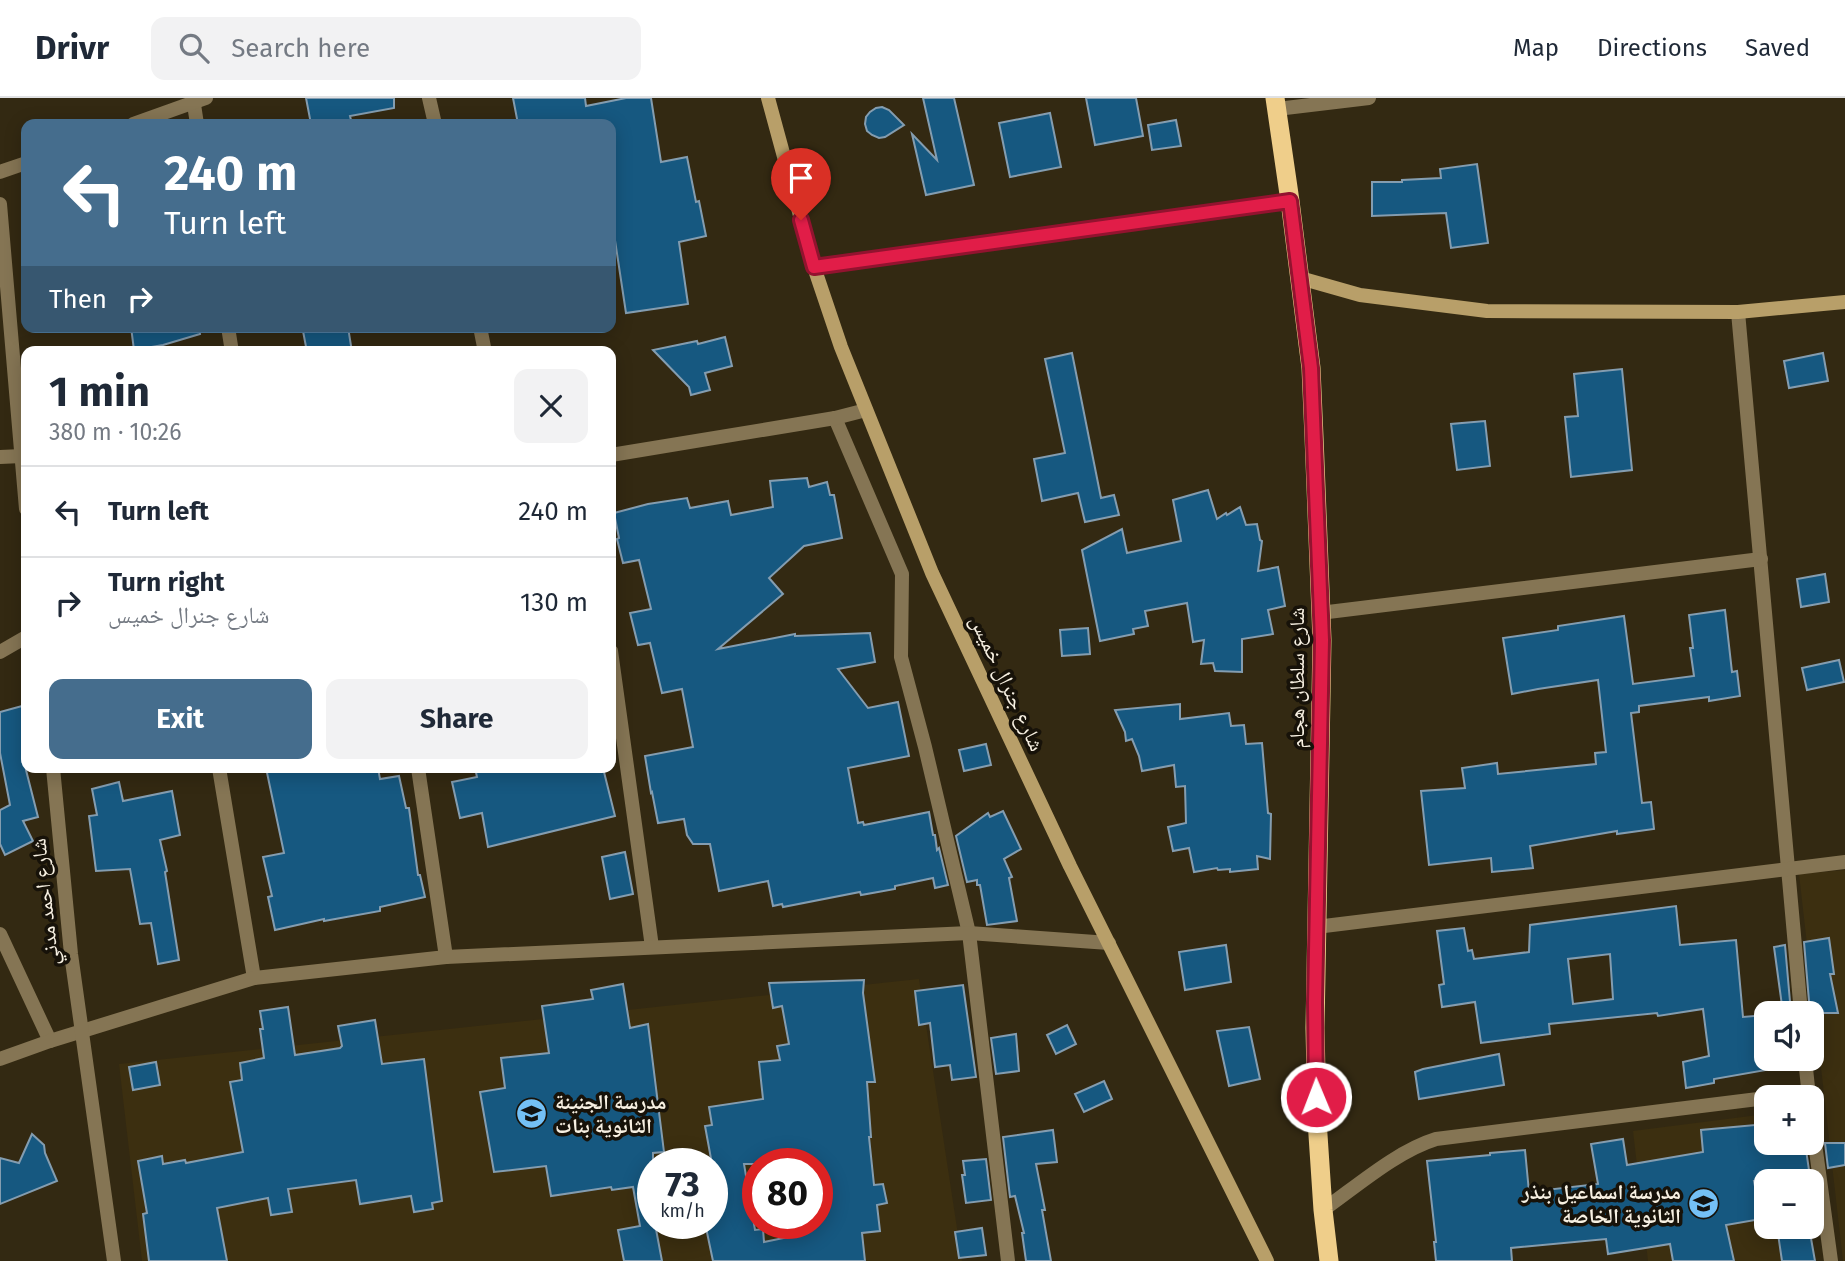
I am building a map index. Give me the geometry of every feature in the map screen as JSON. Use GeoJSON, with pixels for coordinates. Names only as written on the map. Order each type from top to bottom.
{"type":"FeatureCollection","features":[{"type":"Feature","properties":{"kind":"highway","name":"شارع سلطان هجام"},"geometry":{"type":"LineString","coordinates":[[1276,103],[1311,368],[1321,613],[1315,1028],[1317,1120],[1329,1261]]}},
{"type":"Feature","properties":{"kind":"main road","name":"شارع جنرال خميس"},"geometry":{"type":"LineString","coordinates":[[768,98],[814,267],[841,347],[932,573],[1070,866],[1267,1261]]}},
{"type":"Feature","properties":{"kind":"main road"},"geometry":{"type":"LineString","coordinates":[[1300,278],[1360,295],[1488,311],[1738,312],[1845,302]]}},
{"type":"Feature","properties":{"kind":"street"},"geometry":{"type":"LineString","coordinates":[[429,98],[434,119]]}},
{"type":"Feature","properties":{"kind":"street"},"geometry":{"type":"LineString","coordinates":[[1276,103],[1369,98]]}},
{"type":"Feature","properties":{"kind":"street"},"geometry":{"type":"LineString","coordinates":[[146,119],[197,99],[197,119]]}},
{"type":"Feature","properties":{"kind":"street"},"geometry":{"type":"LineString","coordinates":[[0,172],[21,165]]}},
{"type":"Feature","properties":{"kind":"street"},"geometry":{"type":"LineString","coordinates":[[814,267],[1290,201]]}},
{"type":"Feature","properties":{"kind":"street"},"geometry":{"type":"LineString","coordinates":[[0,204],[21,445]]}},
{"type":"Feature","properties":{"kind":"street"},"geometry":{"type":"LineString","coordinates":[[1738,312],[1800,1001]]}},
{"type":"Feature","properties":{"kind":"street"},"geometry":{"type":"LineString","coordinates":[[616,454],[835,418],[866,410]]}},
{"type":"Feature","properties":{"kind":"street"},"geometry":{"type":"LineString","coordinates":[[835,418],[902,574],[901,657],[969,933],[1008,1261]]}},
{"type":"Feature","properties":{"kind":"street"},"geometry":{"type":"LineString","coordinates":[[0,457],[21,456]]}},
{"type":"Feature","properties":{"kind":"street"},"geometry":{"type":"LineString","coordinates":[[1321,613],[1761,559]]}},
{"type":"Feature","properties":{"kind":"street"},"geometry":{"type":"LineString","coordinates":[[0,652],[21,640]]}},
{"type":"Feature","properties":{"kind":"street"},"geometry":{"type":"LineString","coordinates":[[616,687],[652,947]]}},
{"type":"Feature","properties":{"kind":"street","name":"شارع احمد مدني"},"geometry":{"type":"LineString","coordinates":[[53,773],[71,954],[114,1261]]}},
{"type":"Feature","properties":{"kind":"street"},"geometry":{"type":"LineString","coordinates":[[220,773],[254,978]]}},
{"type":"Feature","properties":{"kind":"street"},"geometry":{"type":"LineString","coordinates":[[419,773],[446,957]]}},
{"type":"Feature","properties":{"kind":"street"},"geometry":{"type":"LineString","coordinates":[[1316,926],[1845,862]]}},
{"type":"Feature","properties":{"kind":"street"},"geometry":{"type":"LineString","coordinates":[[0,1059],[254,978],[446,957],[969,933],[1108,943]]}},
{"type":"Feature","properties":{"kind":"street"},"geometry":{"type":"LineString","coordinates":[[0,934],[50,1041]]}},
{"type":"Feature","properties":{"kind":"street"},"geometry":{"type":"LineString","coordinates":[[1323,1210],[1409,1150],[1436,1139],[1754,1100]]}},
{"type":"Feature","properties":{"kind":"street"},"geometry":{"type":"LineString","coordinates":[[1817,1155],[1831,1261]]}},
{"type":"Feature","properties":{"kind":"shaded area"},"geometry":{"type":"Polygon","coordinates":[[[1845,870],[1845,1261],[1821,1071],[1824,1071],[1824,1001],[1813,1001],[1799,874],[1845,870]]]}},
{"type":"Feature","properties":{"kind":"shaded area","name":"مدرسة الجنينة الثانوية بنات"},"geometry":{"type":"Polygon","coordinates":[[[919,979],[962,1261],[142,1261],[119,1064],[919,979]]]}},
{"type":"Feature","properties":{"kind":"shaded area","name":"مدرسة اسماعيل بنذر الثانوية الخاصة"},"geometry":{"type":"Polygon","coordinates":[[[1754,1116],[1754,1155],[1799,1155],[1800,1169],[1754,1169],[1754,1239],[1809,1239],[1812,1261],[1648,1261],[1633,1131],[1754,1116]]]}},
{"type":"Feature","properties":{"kind":"building"},"geometry":{"type":"Polygon","coordinates":[[[306,98],[394,98],[394,108],[350,116],[351,119],[310,119],[306,98]]]}},
{"type":"Feature","properties":{"kind":"building"},"geometry":{"type":"Polygon","coordinates":[[[513,98],[585,98],[586,106],[626,98],[651,98],[661,162],[687,157],[706,236],[679,242],[688,304],[626,313],[616,247],[616,119],[517,119],[513,98]]]}},
{"type":"Feature","properties":{"kind":"building"},"geometry":{"type":"Polygon","coordinates":[[[923,98],[954,98],[974,185],[926,195],[912,134],[937,160],[923,98]]]}},
{"type":"Feature","properties":{"kind":"building"},"geometry":{"type":"Polygon","coordinates":[[[1086,98],[1136,98],[1143,136],[1095,145],[1086,98]]]}},
{"type":"Feature","properties":{"kind":"building"},"geometry":{"type":"Polygon","coordinates":[[[882,107],[889,110],[904,125],[879,138],[867,131],[865,124],[870,112],[882,107]]]}},
{"type":"Feature","properties":{"kind":"building"},"geometry":{"type":"Polygon","coordinates":[[[1050,113],[1061,167],[1010,177],[999,123],[1050,113]]]}},
{"type":"Feature","properties":{"kind":"building"},"geometry":{"type":"Polygon","coordinates":[[[1176,120],[1181,146],[1152,150],[1148,125],[1176,120]]]}},
{"type":"Feature","properties":{"kind":"building"},"geometry":{"type":"Polygon","coordinates":[[[1477,164],[1488,243],[1451,248],[1446,213],[1372,216],[1372,182],[1441,178],[1440,169],[1477,164]]]}},
{"type":"Feature","properties":{"kind":"building"},"geometry":{"type":"Polygon","coordinates":[[[132,333],[200,333],[163,345],[133,346],[132,333]]]}},
{"type":"Feature","properties":{"kind":"building"},"geometry":{"type":"Polygon","coordinates":[[[303,333],[349,333],[351,346],[306,346],[303,333]]]}},
{"type":"Feature","properties":{"kind":"building"},"geometry":{"type":"Polygon","coordinates":[[[725,337],[732,366],[705,373],[710,390],[691,395],[689,387],[653,350],[697,341],[698,344],[725,337]]]}},
{"type":"Feature","properties":{"kind":"building"},"geometry":{"type":"Polygon","coordinates":[[[1072,353],[1101,498],[1114,495],[1119,515],[1085,522],[1078,493],[1042,501],[1034,459],[1065,453],[1045,359],[1072,353]]]}},
{"type":"Feature","properties":{"kind":"building"},"geometry":{"type":"Polygon","coordinates":[[[1823,353],[1828,381],[1789,388],[1784,361],[1823,353]]]}},
{"type":"Feature","properties":{"kind":"building"},"geometry":{"type":"Polygon","coordinates":[[[1622,369],[1632,470],[1571,477],[1565,417],[1578,416],[1574,374],[1622,369]]]}},
{"type":"Feature","properties":{"kind":"building"},"geometry":{"type":"Polygon","coordinates":[[[1485,421],[1490,466],[1457,470],[1451,424],[1485,421]]]}},
{"type":"Feature","properties":{"kind":"building"},"geometry":{"type":"Polygon","coordinates":[[[807,478],[809,487],[827,482],[830,495],[834,495],[842,538],[804,546],[769,578],[783,594],[718,649],[795,634],[870,633],[875,662],[838,669],[868,708],[898,702],[909,756],[848,768],[858,823],[863,822],[864,825],[929,812],[948,885],[935,888],[933,878],[861,895],[860,892],[783,907],[782,904],[773,906],[768,881],[719,891],[710,844],[693,844],[687,835],[684,819],[658,823],[645,756],[693,747],[682,689],[662,693],[650,643],[638,645],[630,613],[651,609],[639,560],[623,563],[617,539],[616,512],[687,498],[690,508],[728,501],[731,515],[773,507],[770,481],[807,478]]]}},
{"type":"Feature","properties":{"kind":"building"},"geometry":{"type":"Polygon","coordinates":[[[1208,490],[1217,519],[1240,507],[1246,525],[1257,524],[1262,541],[1258,571],[1278,567],[1285,606],[1268,610],[1273,634],[1242,639],[1242,672],[1215,671],[1213,663],[1201,664],[1204,640],[1193,642],[1187,603],[1145,611],[1148,626],[1133,629],[1134,634],[1100,641],[1082,550],[1122,529],[1127,553],[1181,541],[1173,500],[1208,490]]]}},
{"type":"Feature","properties":{"kind":"building"},"geometry":{"type":"Polygon","coordinates":[[[1825,574],[1829,602],[1801,607],[1797,579],[1825,574]]]}},
{"type":"Feature","properties":{"kind":"building"},"geometry":{"type":"Polygon","coordinates":[[[1725,610],[1732,672],[1737,671],[1740,696],[1639,706],[1639,712],[1631,713],[1642,803],[1651,802],[1654,829],[1617,834],[1617,831],[1530,846],[1533,868],[1492,872],[1491,858],[1429,865],[1421,791],[1465,788],[1462,768],[1497,763],[1498,774],[1596,764],[1595,753],[1606,752],[1598,680],[1512,694],[1503,638],[1624,616],[1633,684],[1694,676],[1689,615],[1725,610]]]}},
{"type":"Feature","properties":{"kind":"building"},"geometry":{"type":"Polygon","coordinates":[[[1088,628],[1090,654],[1062,656],[1060,630],[1088,628]]]}},
{"type":"Feature","properties":{"kind":"building"},"geometry":{"type":"Polygon","coordinates":[[[1839,660],[1844,682],[1807,690],[1802,668],[1839,660]]]}},
{"type":"Feature","properties":{"kind":"building"},"geometry":{"type":"Polygon","coordinates":[[[1180,704],[1180,719],[1229,713],[1231,726],[1244,725],[1246,744],[1262,743],[1268,813],[1271,814],[1270,859],[1257,856],[1258,869],[1230,872],[1230,869],[1217,868],[1194,872],[1189,848],[1173,851],[1168,827],[1186,823],[1185,786],[1176,787],[1174,765],[1142,771],[1132,739],[1126,741],[1115,710],[1180,704]]]}},
{"type":"Feature","properties":{"kind":"building"},"geometry":{"type":"Polygon","coordinates":[[[21,706],[21,773],[27,773],[38,817],[23,821],[33,841],[5,855],[0,844],[0,810],[10,805],[0,753],[0,712],[21,706]]]}},
{"type":"Feature","properties":{"kind":"building"},"geometry":{"type":"Polygon","coordinates":[[[986,744],[991,765],[964,771],[959,750],[986,744]]]}},
{"type":"Feature","properties":{"kind":"building"},"geometry":{"type":"Polygon","coordinates":[[[267,773],[379,773],[380,779],[399,776],[406,808],[409,808],[418,875],[425,897],[380,907],[380,911],[275,930],[268,897],[272,896],[263,857],[284,853],[267,773]]]}},
{"type":"Feature","properties":{"kind":"building"},"geometry":{"type":"Polygon","coordinates":[[[476,773],[604,773],[615,816],[488,847],[482,813],[460,818],[452,782],[477,777],[476,773]]]}},
{"type":"Feature","properties":{"kind":"building"},"geometry":{"type":"Polygon","coordinates":[[[119,782],[123,801],[172,791],[180,835],[160,840],[179,960],[158,964],[151,923],[140,924],[130,869],[96,871],[89,816],[97,815],[92,789],[119,782]]]}},
{"type":"Feature","properties":{"kind":"building"},"geometry":{"type":"Polygon","coordinates":[[[1003,811],[1021,849],[1004,859],[1012,877],[1009,878],[1017,921],[987,925],[980,885],[977,885],[977,880],[967,882],[956,836],[988,813],[990,817],[1003,811]]]}},
{"type":"Feature","properties":{"kind":"building"},"geometry":{"type":"Polygon","coordinates":[[[625,852],[633,894],[610,899],[602,857],[625,852]]]}},
{"type":"Feature","properties":{"kind":"building"},"geometry":{"type":"Polygon","coordinates":[[[1676,906],[1680,945],[1736,940],[1743,1017],[1754,1016],[1754,1071],[1760,1071],[1714,1079],[1714,1083],[1686,1088],[1683,1062],[1709,1056],[1703,1009],[1658,1016],[1657,1013],[1549,1024],[1550,1034],[1481,1043],[1475,1002],[1442,1007],[1439,985],[1444,984],[1437,931],[1464,928],[1468,951],[1472,950],[1474,959],[1529,952],[1530,925],[1676,906]],[[1610,954],[1568,959],[1573,1004],[1613,999],[1610,954]]]}},
{"type":"Feature","properties":{"kind":"building"},"geometry":{"type":"Polygon","coordinates":[[[1829,938],[1834,974],[1830,974],[1838,1013],[1824,1013],[1824,1001],[1809,1001],[1804,942],[1829,938]]]}},
{"type":"Feature","properties":{"kind":"building"},"geometry":{"type":"Polygon","coordinates":[[[1226,945],[1231,982],[1185,990],[1179,952],[1226,945]]]}},
{"type":"Feature","properties":{"kind":"building"},"geometry":{"type":"Polygon","coordinates":[[[1785,945],[1790,1001],[1781,1001],[1774,947],[1785,945]]]}},
{"type":"Feature","properties":{"kind":"building"},"geometry":{"type":"Polygon","coordinates":[[[864,980],[863,993],[875,1082],[867,1082],[869,1137],[874,1185],[883,1184],[887,1203],[877,1205],[880,1231],[862,1233],[865,1261],[713,1261],[708,1239],[728,1239],[728,1148],[709,1148],[705,1126],[712,1125],[709,1107],[763,1099],[759,1062],[780,1060],[777,1046],[789,1044],[782,1006],[773,1008],[769,983],[864,980]]]}},
{"type":"Feature","properties":{"kind":"building"},"geometry":{"type":"Polygon","coordinates":[[[623,984],[630,1028],[648,1024],[664,1148],[637,1148],[637,1209],[633,1187],[612,1190],[611,1187],[551,1196],[546,1166],[494,1172],[480,1092],[505,1088],[501,1058],[549,1053],[542,1006],[593,999],[591,990],[623,984]]]}},
{"type":"Feature","properties":{"kind":"building"},"geometry":{"type":"Polygon","coordinates":[[[963,985],[976,1077],[952,1080],[950,1065],[935,1067],[930,1023],[919,1025],[915,991],[963,985]]]}},
{"type":"Feature","properties":{"kind":"building"},"geometry":{"type":"Polygon","coordinates":[[[288,1007],[295,1055],[340,1048],[342,1046],[338,1026],[375,1020],[382,1064],[424,1059],[442,1201],[432,1203],[433,1209],[414,1212],[411,1196],[360,1204],[356,1180],[288,1189],[292,1212],[271,1215],[268,1198],[217,1208],[227,1261],[149,1261],[143,1214],[147,1213],[138,1161],[162,1156],[163,1164],[185,1160],[186,1163],[243,1152],[230,1082],[242,1080],[240,1063],[264,1058],[260,1011],[288,1007]]]}},
{"type":"Feature","properties":{"kind":"building"},"geometry":{"type":"Polygon","coordinates":[[[1067,1025],[1076,1044],[1056,1054],[1047,1035],[1067,1025]]]}},
{"type":"Feature","properties":{"kind":"building"},"geometry":{"type":"Polygon","coordinates":[[[1249,1027],[1260,1079],[1229,1086],[1217,1031],[1249,1027]]]}},
{"type":"Feature","properties":{"kind":"building"},"geometry":{"type":"Polygon","coordinates":[[[1016,1034],[1019,1071],[996,1074],[991,1038],[1016,1034]]]}},
{"type":"Feature","properties":{"kind":"building"},"geometry":{"type":"Polygon","coordinates":[[[1499,1054],[1504,1085],[1419,1099],[1415,1072],[1499,1054]]]}},
{"type":"Feature","properties":{"kind":"building"},"geometry":{"type":"Polygon","coordinates":[[[156,1062],[160,1085],[133,1090],[129,1067],[156,1062]]]}},
{"type":"Feature","properties":{"kind":"building"},"geometry":{"type":"Polygon","coordinates":[[[1104,1081],[1112,1099],[1084,1112],[1075,1094],[1104,1081]]]}},
{"type":"Feature","properties":{"kind":"building"},"geometry":{"type":"Polygon","coordinates":[[[1754,1125],[1754,1155],[1807,1155],[1809,1169],[1754,1169],[1754,1220],[1726,1225],[1734,1261],[1673,1261],[1670,1244],[1608,1254],[1606,1239],[1511,1248],[1512,1261],[1436,1261],[1427,1161],[1525,1150],[1529,1192],[1598,1184],[1591,1144],[1623,1139],[1627,1165],[1703,1152],[1701,1130],[1754,1125]]]}},
{"type":"Feature","properties":{"kind":"building"},"geometry":{"type":"Polygon","coordinates":[[[1053,1130],[1057,1162],[1036,1164],[1051,1261],[1026,1261],[1024,1233],[1015,1196],[1010,1197],[1003,1137],[1053,1130]]]}},
{"type":"Feature","properties":{"kind":"building"},"geometry":{"type":"Polygon","coordinates":[[[32,1134],[44,1145],[57,1181],[0,1204],[0,1158],[19,1163],[32,1134]]]}},
{"type":"Feature","properties":{"kind":"building"},"geometry":{"type":"Polygon","coordinates":[[[1825,1143],[1845,1143],[1845,1165],[1828,1168],[1825,1143]]]}},
{"type":"Feature","properties":{"kind":"building"},"geometry":{"type":"Polygon","coordinates":[[[986,1159],[991,1200],[966,1203],[963,1161],[986,1159]]]}},
{"type":"Feature","properties":{"kind":"building"},"geometry":{"type":"Polygon","coordinates":[[[637,1227],[637,1239],[658,1239],[662,1261],[624,1261],[618,1230],[637,1227]]]}},
{"type":"Feature","properties":{"kind":"building"},"geometry":{"type":"Polygon","coordinates":[[[982,1228],[986,1255],[959,1258],[955,1232],[982,1228]]]}},
{"type":"Feature","properties":{"kind":"building"},"geometry":{"type":"Polygon","coordinates":[[[1779,1239],[1811,1239],[1815,1261],[1782,1261],[1779,1239]]]}},
{"type":"Feature","properties":{"kind":"place","name":"مدرسة الجنينة الثانوية بنات"},"geometry":{"type":"Point","coordinates":[532,1114]}},
{"type":"Feature","properties":{"kind":"place","name":"مدرسة اسماعيل بنذر الثانوية الخاصة"},"geometry":{"type":"Point","coordinates":[1704,1204]}},
{"type":"Feature","properties":{"kind":"route"},"geometry":{"type":"LineString","coordinates":[[801,220],[814,267],[1290,201],[1311,368],[1322,640],[1315,1003],[1316,1097]]}}]}
